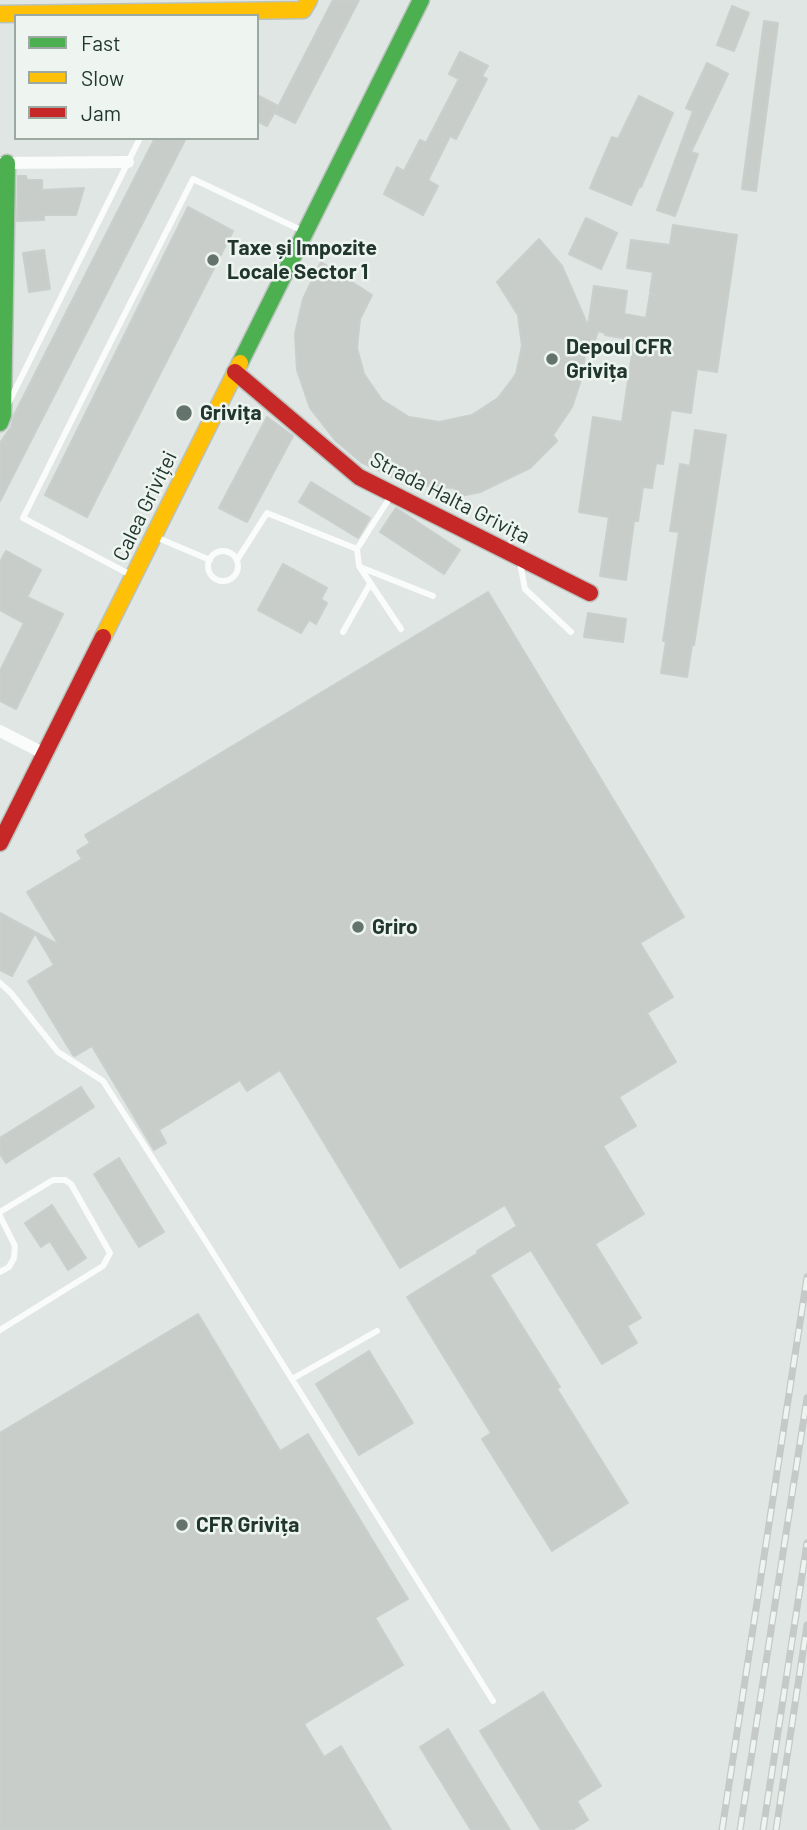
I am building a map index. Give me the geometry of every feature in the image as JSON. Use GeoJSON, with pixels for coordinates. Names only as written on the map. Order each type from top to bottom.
{"type":"FeatureCollection","features":[{"type":"Feature","properties":{"kind":"street","name":"Calea Griviței"},"geometry":{"type":"LineString","coordinates":[[0,843],[421,0]]}},
{"type":"Feature","properties":{"kind":"street"},"geometry":{"type":"LineString","coordinates":[[0,14],[49,6],[306,5]]}},
{"type":"Feature","properties":{"kind":"street"},"geometry":{"type":"LineString","coordinates":[[1,419],[3,163],[128,162]]}},
{"type":"Feature","properties":{"kind":"street","name":"Strada Halta Grivița"},"geometry":{"type":"LineString","coordinates":[[234,372],[359,477],[590,593]]}},
{"type":"Feature","properties":{"kind":"street"},"geometry":{"type":"LineString","coordinates":[[0,731],[45,754]]}},
{"type":"Feature","properties":{"kind":"lane"},"geometry":{"type":"LineString","coordinates":[[1,419],[140,140]]}},
{"type":"Feature","properties":{"kind":"lane"},"geometry":{"type":"LineString","coordinates":[[133,576],[23,518],[106,351],[193,179],[306,232]]}},
{"type":"Feature","properties":{"kind":"lane"},"geometry":{"type":"LineString","coordinates":[[393,493],[357,549],[359,566],[401,629]]}},
{"type":"Feature","properties":{"kind":"lane"},"geometry":{"type":"LineString","coordinates":[[237,560],[226,551],[216,553],[210,559],[209,570],[215,579],[226,581],[237,572],[237,560],[267,513],[357,549]]}},
{"type":"Feature","properties":{"kind":"lane"},"geometry":{"type":"LineString","coordinates":[[153,536],[210,559]]}},
{"type":"Feature","properties":{"kind":"lane"},"geometry":{"type":"LineString","coordinates":[[519,557],[525,589],[571,632]]}},
{"type":"Feature","properties":{"kind":"lane"},"geometry":{"type":"LineString","coordinates":[[359,566],[433,596]]}},
{"type":"Feature","properties":{"kind":"lane"},"geometry":{"type":"LineString","coordinates":[[343,632],[370,583]]}},
{"type":"Feature","properties":{"kind":"lane"},"geometry":{"type":"LineString","coordinates":[[0,983],[58,1052],[103,1081],[493,1701]]}},
{"type":"Feature","properties":{"kind":"lane"},"geometry":{"type":"LineString","coordinates":[[0,1272],[9,1267],[15,1258],[15,1246],[0,1214],[53,1180],[65,1180],[71,1184],[110,1253],[103,1266],[0,1330]]}},
{"type":"Feature","properties":{"kind":"lane"},"geometry":{"type":"LineString","coordinates":[[292,1379],[377,1331]]}},
{"type":"Feature","properties":{"kind":"building"},"geometry":{"type":"Polygon","coordinates":[[[333,0],[359,0],[295,123],[275,113],[333,0]]]}},
{"type":"Feature","properties":{"kind":"building"},"geometry":{"type":"Polygon","coordinates":[[[732,6],[749,13],[734,51],[717,45],[732,6]]]}},
{"type":"Feature","properties":{"kind":"building"},"geometry":{"type":"Polygon","coordinates":[[[764,21],[778,23],[756,191],[742,189],[764,21]]]}},
{"type":"Feature","properties":{"kind":"building"},"geometry":{"type":"Polygon","coordinates":[[[460,52],[488,66],[482,76],[487,79],[456,139],[450,136],[428,180],[438,186],[423,215],[384,194],[397,167],[404,171],[420,140],[426,143],[459,79],[449,74],[460,52]]]}},
{"type":"Feature","properties":{"kind":"building"},"geometry":{"type":"Polygon","coordinates":[[[707,63],[728,74],[691,152],[698,154],[675,216],[657,210],[693,111],[686,108],[707,63]]]}},
{"type":"Feature","properties":{"kind":"building"},"geometry":{"type":"Polygon","coordinates":[[[259,96],[278,106],[267,126],[259,122],[259,96]]]}},
{"type":"Feature","properties":{"kind":"building"},"geometry":{"type":"Polygon","coordinates":[[[639,96],[673,113],[631,205],[590,188],[612,137],[618,139],[639,96]]]}},
{"type":"Feature","properties":{"kind":"building"},"geometry":{"type":"Polygon","coordinates":[[[154,140],[185,140],[0,501],[0,443],[11,427],[14,415],[154,140]]]}},
{"type":"Feature","properties":{"kind":"building"},"geometry":{"type":"Polygon","coordinates":[[[18,176],[26,176],[27,180],[42,180],[42,190],[84,188],[76,215],[44,215],[44,220],[17,221],[18,176]]]}},
{"type":"Feature","properties":{"kind":"building"},"geometry":{"type":"Polygon","coordinates":[[[188,207],[233,231],[87,517],[45,495],[188,207]]]}},
{"type":"Feature","properties":{"kind":"building"},"geometry":{"type":"Polygon","coordinates":[[[586,218],[617,233],[601,269],[569,254],[586,218]]]}},
{"type":"Feature","properties":{"kind":"building"},"geometry":{"type":"Polygon","coordinates":[[[673,225],[737,235],[717,372],[697,369],[691,413],[671,410],[663,464],[656,463],[652,488],[643,487],[638,521],[634,521],[626,580],[600,576],[609,517],[579,512],[593,417],[622,422],[634,340],[605,335],[598,331],[590,355],[585,354],[583,374],[572,407],[553,435],[557,441],[530,468],[480,492],[456,497],[455,488],[425,486],[393,477],[361,462],[335,440],[310,408],[297,370],[295,334],[303,299],[321,262],[372,295],[360,319],[357,348],[364,374],[382,400],[409,417],[439,422],[472,415],[498,398],[516,374],[522,346],[518,315],[497,282],[539,239],[562,266],[588,326],[594,286],[627,291],[624,314],[646,318],[650,294],[657,296],[650,292],[653,272],[627,268],[631,240],[670,245],[673,225]]]}},
{"type":"Feature","properties":{"kind":"building"},"geometry":{"type":"Polygon","coordinates":[[[44,250],[50,289],[29,292],[23,253],[44,250]]]}},
{"type":"Feature","properties":{"kind":"building"},"geometry":{"type":"Polygon","coordinates":[[[267,417],[293,436],[247,522],[219,508],[267,417]]]}},
{"type":"Feature","properties":{"kind":"building"},"geometry":{"type":"Polygon","coordinates":[[[695,430],[726,435],[687,677],[661,673],[679,532],[670,531],[680,464],[690,466],[695,430]]]}},
{"type":"Feature","properties":{"kind":"building"},"geometry":{"type":"Polygon","coordinates":[[[311,482],[370,518],[358,538],[299,502],[311,482]]]}},
{"type":"Feature","properties":{"kind":"building"},"geometry":{"type":"Polygon","coordinates":[[[396,508],[460,550],[444,574],[380,532],[396,508]]]}},
{"type":"Feature","properties":{"kind":"building"},"geometry":{"type":"Polygon","coordinates":[[[6,551],[41,570],[27,597],[63,614],[16,709],[0,701],[0,671],[24,623],[0,610],[0,562],[6,551]]]}},
{"type":"Feature","properties":{"kind":"building"},"geometry":{"type":"Polygon","coordinates":[[[283,564],[327,588],[321,599],[327,603],[316,624],[309,620],[301,633],[258,610],[283,564]]]}},
{"type":"Feature","properties":{"kind":"building","name":"Griro"},"geometry":{"type":"Polygon","coordinates":[[[488,592],[684,917],[640,943],[673,997],[647,1013],[676,1062],[619,1097],[636,1126],[603,1146],[644,1214],[595,1244],[641,1318],[627,1326],[637,1343],[602,1364],[531,1250],[490,1275],[628,1503],[552,1551],[482,1439],[491,1433],[407,1297],[517,1226],[505,1205],[400,1268],[280,1070],[247,1091],[240,1080],[159,1130],[166,1143],[154,1150],[92,1046],[73,1055],[28,981],[54,965],[35,933],[12,976],[0,970],[0,913],[59,945],[27,892],[82,859],[77,851],[90,843],[85,835],[488,592]]]}},
{"type":"Feature","properties":{"kind":"building"},"geometry":{"type":"Polygon","coordinates":[[[588,613],[626,619],[623,642],[584,637],[588,613]]]}},
{"type":"Feature","properties":{"kind":"building"},"geometry":{"type":"Polygon","coordinates":[[[81,1087],[94,1107],[6,1163],[0,1154],[0,1138],[81,1087]]]}},
{"type":"Feature","properties":{"kind":"building"},"geometry":{"type":"Polygon","coordinates":[[[119,1158],[164,1232],[139,1247],[94,1174],[119,1158]]]}},
{"type":"Feature","properties":{"kind":"building"},"geometry":{"type":"Polygon","coordinates":[[[52,1205],[86,1258],[68,1270],[50,1241],[41,1247],[25,1223],[52,1205]]]}},
{"type":"Feature","properties":{"kind":"building","name":"CFR Grivița"},"geometry":{"type":"Polygon","coordinates":[[[198,1314],[280,1451],[308,1434],[408,1599],[375,1618],[403,1665],[304,1724],[324,1757],[341,1746],[391,1830],[0,1830],[0,1433],[198,1314]]]}},
{"type":"Feature","properties":{"kind":"building"},"geometry":{"type":"Polygon","coordinates":[[[369,1351],[413,1423],[359,1455],[316,1384],[369,1351]]]}},
{"type":"Feature","properties":{"kind":"building"},"geometry":{"type":"Polygon","coordinates":[[[543,1692],[601,1786],[577,1801],[588,1820],[572,1830],[541,1830],[480,1731],[543,1692]]]}},
{"type":"Feature","properties":{"kind":"building"},"geometry":{"type":"Polygon","coordinates":[[[448,1729],[510,1830],[471,1830],[420,1747],[448,1729]]]}},
{"type":"Feature","properties":{"kind":"railway"},"geometry":{"type":"LineString","coordinates":[[722,1830],[807,1277]]}},
{"type":"Feature","properties":{"kind":"railway"},"geometry":{"type":"LineString","coordinates":[[740,1830],[807,1398]]}},
{"type":"Feature","properties":{"kind":"railway"},"geometry":{"type":"LineString","coordinates":[[763,1830],[807,1543]]}},
{"type":"Feature","properties":{"kind":"railway"},"geometry":{"type":"LineString","coordinates":[[776,1830],[807,1625]]}},
{"type":"Feature","properties":{"kind":"traffic: fast"},"geometry":{"type":"LineString","coordinates":[[240,363],[421,0]]}},
{"type":"Feature","properties":{"kind":"traffic: fast"},"geometry":{"type":"LineString","coordinates":[[0,423],[3,415],[7,163]]}},
{"type":"Feature","properties":{"kind":"traffic: slow"},"geometry":{"type":"LineString","coordinates":[[0,14],[303,10],[309,0]]}},
{"type":"Feature","properties":{"kind":"traffic: slow"},"geometry":{"type":"LineString","coordinates":[[103,637],[240,363]]}},
{"type":"Feature","properties":{"kind":"traffic: jam"},"geometry":{"type":"LineString","coordinates":[[235,372],[359,477],[590,593]]}},
{"type":"Feature","properties":{"kind":"traffic: jam"},"geometry":{"type":"LineString","coordinates":[[0,843],[103,637]]}},
{"type":"Feature","properties":{"kind":"place","name":"Taxe și Impozite Locale Sector 1"},"geometry":{"type":"Point","coordinates":[213,260]}},
{"type":"Feature","properties":{"kind":"place","name":"Depoul CFR Grivița"},"geometry":{"type":"Point","coordinates":[552,359]}},
{"type":"Feature","properties":{"kind":"place","name":"Grivița"},"geometry":{"type":"Point","coordinates":[184,413]}},
{"type":"Feature","properties":{"kind":"place","name":"Griro"},"geometry":{"type":"Point","coordinates":[358,927]}},
{"type":"Feature","properties":{"kind":"place","name":"CFR Grivița"},"geometry":{"type":"Point","coordinates":[182,1525]}}]}
